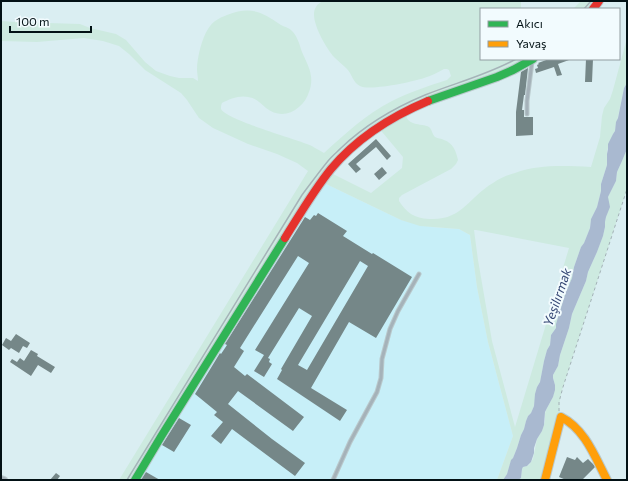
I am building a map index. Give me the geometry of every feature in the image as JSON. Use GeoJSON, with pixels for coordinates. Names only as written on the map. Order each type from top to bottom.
{"type":"FeatureCollection","features":[{"type":"Feature","properties":{"kind":"street"},"geometry":{"type":"LineString","coordinates":[[135,480],[301,214],[334,165],[367,134],[399,114],[429,100],[507,73],[530,60]]}},
{"type":"Feature","properties":{"kind":"street"},"geometry":{"type":"LineString","coordinates":[[545,480],[561,417],[571,422],[581,433],[598,461],[607,480]]}},
{"type":"Feature","properties":{"kind":"lane"},"geometry":{"type":"LineString","coordinates":[[527,114],[532,60]]}},
{"type":"Feature","properties":{"kind":"lane"},"geometry":{"type":"LineString","coordinates":[[333,480],[350,442],[377,392],[381,378],[382,359],[390,329],[398,311],[420,274]]}},
{"type":"Feature","properties":{"kind":"path"},"geometry":{"type":"LineString","coordinates":[[561,417],[559,402],[563,387],[627,189]]}},
{"type":"Feature","properties":{"kind":"shaded area"},"geometry":{"type":"Polygon","coordinates":[[[627,83],[627,149],[617,172],[616,181],[608,197],[610,207],[606,217],[603,236],[572,314],[558,366],[553,375],[555,390],[553,397],[545,412],[544,425],[537,439],[531,462],[527,466],[523,467],[521,478],[518,480],[503,480],[507,474],[528,416],[534,406],[535,394],[540,382],[544,361],[550,345],[551,335],[556,328],[574,267],[590,228],[591,219],[597,207],[601,184],[607,165],[608,144],[615,131],[624,88],[627,83]]]}},
{"type":"Feature","properties":{"kind":"shaded area"},"geometry":{"type":"Polygon","coordinates":[[[322,182],[401,220],[431,227],[459,229],[470,235],[477,287],[488,342],[513,436],[497,480],[135,480],[322,182]]]}},
{"type":"Feature","properties":{"kind":"green space"},"geometry":{"type":"Polygon","coordinates":[[[323,1],[521,1],[521,8],[480,8],[480,60],[531,60],[404,111],[410,122],[428,127],[431,129],[435,137],[450,143],[458,160],[451,169],[399,198],[399,201],[408,212],[415,216],[429,219],[440,219],[450,216],[464,207],[496,181],[524,170],[553,166],[591,167],[600,137],[604,108],[610,99],[613,90],[627,38],[627,83],[624,88],[615,131],[607,151],[607,165],[601,184],[597,207],[591,219],[590,228],[574,267],[556,328],[551,335],[550,345],[544,361],[540,382],[537,387],[534,406],[526,421],[507,474],[503,480],[497,480],[513,436],[488,342],[477,287],[470,235],[459,229],[420,226],[401,220],[322,182],[135,480],[119,480],[308,171],[297,163],[248,144],[213,128],[199,118],[181,93],[145,70],[119,46],[103,41],[84,38],[37,42],[1,41],[1,21],[80,24],[116,34],[126,40],[145,62],[156,71],[179,78],[193,78],[198,81],[197,64],[200,48],[208,29],[212,24],[221,17],[235,12],[255,11],[261,13],[293,32],[299,42],[311,76],[311,86],[308,94],[301,105],[295,110],[282,114],[270,111],[256,100],[245,97],[235,98],[222,103],[221,109],[235,118],[309,145],[324,153],[356,125],[382,106],[412,92],[447,80],[451,76],[449,70],[444,69],[427,77],[401,84],[381,87],[365,87],[358,85],[349,71],[331,53],[319,33],[314,18],[314,12],[317,5],[323,1]],[[378,127],[329,172],[371,193],[402,168],[403,157],[378,127]],[[474,230],[478,260],[492,341],[515,427],[569,248],[474,230]]]}},
{"type":"Feature","properties":{"kind":"green space"},"geometry":{"type":"Polygon","coordinates":[[[581,1],[599,1],[594,8],[574,8],[581,1]]]}},
{"type":"Feature","properties":{"kind":"green space"},"geometry":{"type":"Polygon","coordinates":[[[627,149],[627,189],[563,387],[560,402],[561,417],[545,480],[518,480],[521,478],[523,467],[529,465],[533,459],[537,439],[542,431],[545,421],[545,413],[553,397],[555,385],[553,375],[558,366],[572,314],[603,236],[608,211],[608,197],[616,181],[617,172],[627,149]]]}},
{"type":"Feature","properties":{"kind":"building"},"geometry":{"type":"Polygon","coordinates":[[[546,60],[569,60],[558,64],[562,75],[557,76],[554,67],[536,73],[535,69],[538,68],[538,63],[546,60]]]}},
{"type":"Feature","properties":{"kind":"building"},"geometry":{"type":"Polygon","coordinates":[[[586,60],[593,60],[592,82],[585,82],[586,60]]]}},
{"type":"Feature","properties":{"kind":"building"},"geometry":{"type":"Polygon","coordinates":[[[528,68],[522,110],[524,110],[524,117],[533,117],[533,135],[516,136],[516,112],[521,72],[528,68]]]}},
{"type":"Feature","properties":{"kind":"building"},"geometry":{"type":"Polygon","coordinates":[[[376,139],[391,156],[387,160],[376,147],[356,164],[361,169],[356,173],[348,164],[376,139]]]}},
{"type":"Feature","properties":{"kind":"building"},"geometry":{"type":"Polygon","coordinates":[[[382,167],[387,173],[379,180],[374,174],[382,167]]]}},
{"type":"Feature","properties":{"kind":"building"},"geometry":{"type":"Polygon","coordinates":[[[318,213],[347,231],[343,236],[412,277],[376,338],[349,322],[311,388],[347,410],[340,421],[277,379],[282,370],[281,369],[312,316],[299,308],[268,358],[270,359],[269,362],[272,364],[264,377],[254,371],[264,355],[255,350],[309,263],[298,256],[240,348],[244,351],[234,367],[245,376],[247,374],[304,417],[293,431],[238,391],[228,404],[305,463],[295,476],[232,429],[221,444],[211,436],[223,422],[214,415],[217,412],[195,394],[220,353],[221,354],[227,345],[225,344],[305,217],[310,220],[314,215],[316,216],[318,213]],[[360,261],[298,365],[307,370],[368,266],[360,261]]]}},
{"type":"Feature","properties":{"kind":"building"},"geometry":{"type":"Polygon","coordinates":[[[16,334],[30,343],[27,348],[23,346],[19,353],[11,348],[9,350],[2,345],[6,338],[11,341],[16,334]]]}},
{"type":"Feature","properties":{"kind":"building"},"geometry":{"type":"Polygon","coordinates":[[[31,350],[38,354],[37,356],[55,367],[51,373],[38,365],[31,376],[10,362],[12,359],[17,362],[20,358],[24,361],[31,350]]]}},
{"type":"Feature","properties":{"kind":"building"},"geometry":{"type":"Polygon","coordinates":[[[179,418],[191,425],[174,452],[162,445],[179,418]]]}},
{"type":"Feature","properties":{"kind":"building"},"geometry":{"type":"Polygon","coordinates":[[[567,457],[575,460],[577,457],[583,463],[588,459],[595,467],[582,480],[566,480],[559,477],[567,457]]]}},
{"type":"Feature","properties":{"kind":"building"},"geometry":{"type":"Polygon","coordinates":[[[146,472],[160,480],[141,480],[146,472]]]}},
{"type":"Feature","properties":{"kind":"building"},"geometry":{"type":"Polygon","coordinates":[[[56,473],[60,476],[57,480],[50,480],[56,473]]]}},
{"type":"Feature","properties":{"kind":"railway"},"geometry":{"type":"LineString","coordinates":[[585,8],[591,1]]}},
{"type":"Feature","properties":{"kind":"railway"},"geometry":{"type":"LineString","coordinates":[[127,480],[302,195],[331,157],[360,131],[402,105],[505,65],[514,60]]}},
{"type":"Feature","properties":{"kind":"traffic: fast"},"geometry":{"type":"LineString","coordinates":[[428,101],[497,77],[531,60]]}},
{"type":"Feature","properties":{"kind":"traffic: fast"},"geometry":{"type":"LineString","coordinates":[[135,480],[285,238]]}},
{"type":"Feature","properties":{"kind":"traffic: slow"},"geometry":{"type":"LineString","coordinates":[[545,480],[561,417],[569,422],[583,436],[594,453],[607,480]]}},
{"type":"Feature","properties":{"kind":"traffic: jam"},"geometry":{"type":"LineString","coordinates":[[594,8],[599,1]]}},
{"type":"Feature","properties":{"kind":"traffic: jam"},"geometry":{"type":"LineString","coordinates":[[285,238],[307,202],[341,158],[363,138],[387,121],[428,101]]}},
{"type":"Feature","properties":{"kind":"water label","name":"Yeşilırmak"},"geometry":{"type":"Point","coordinates":[557,297]}}]}
